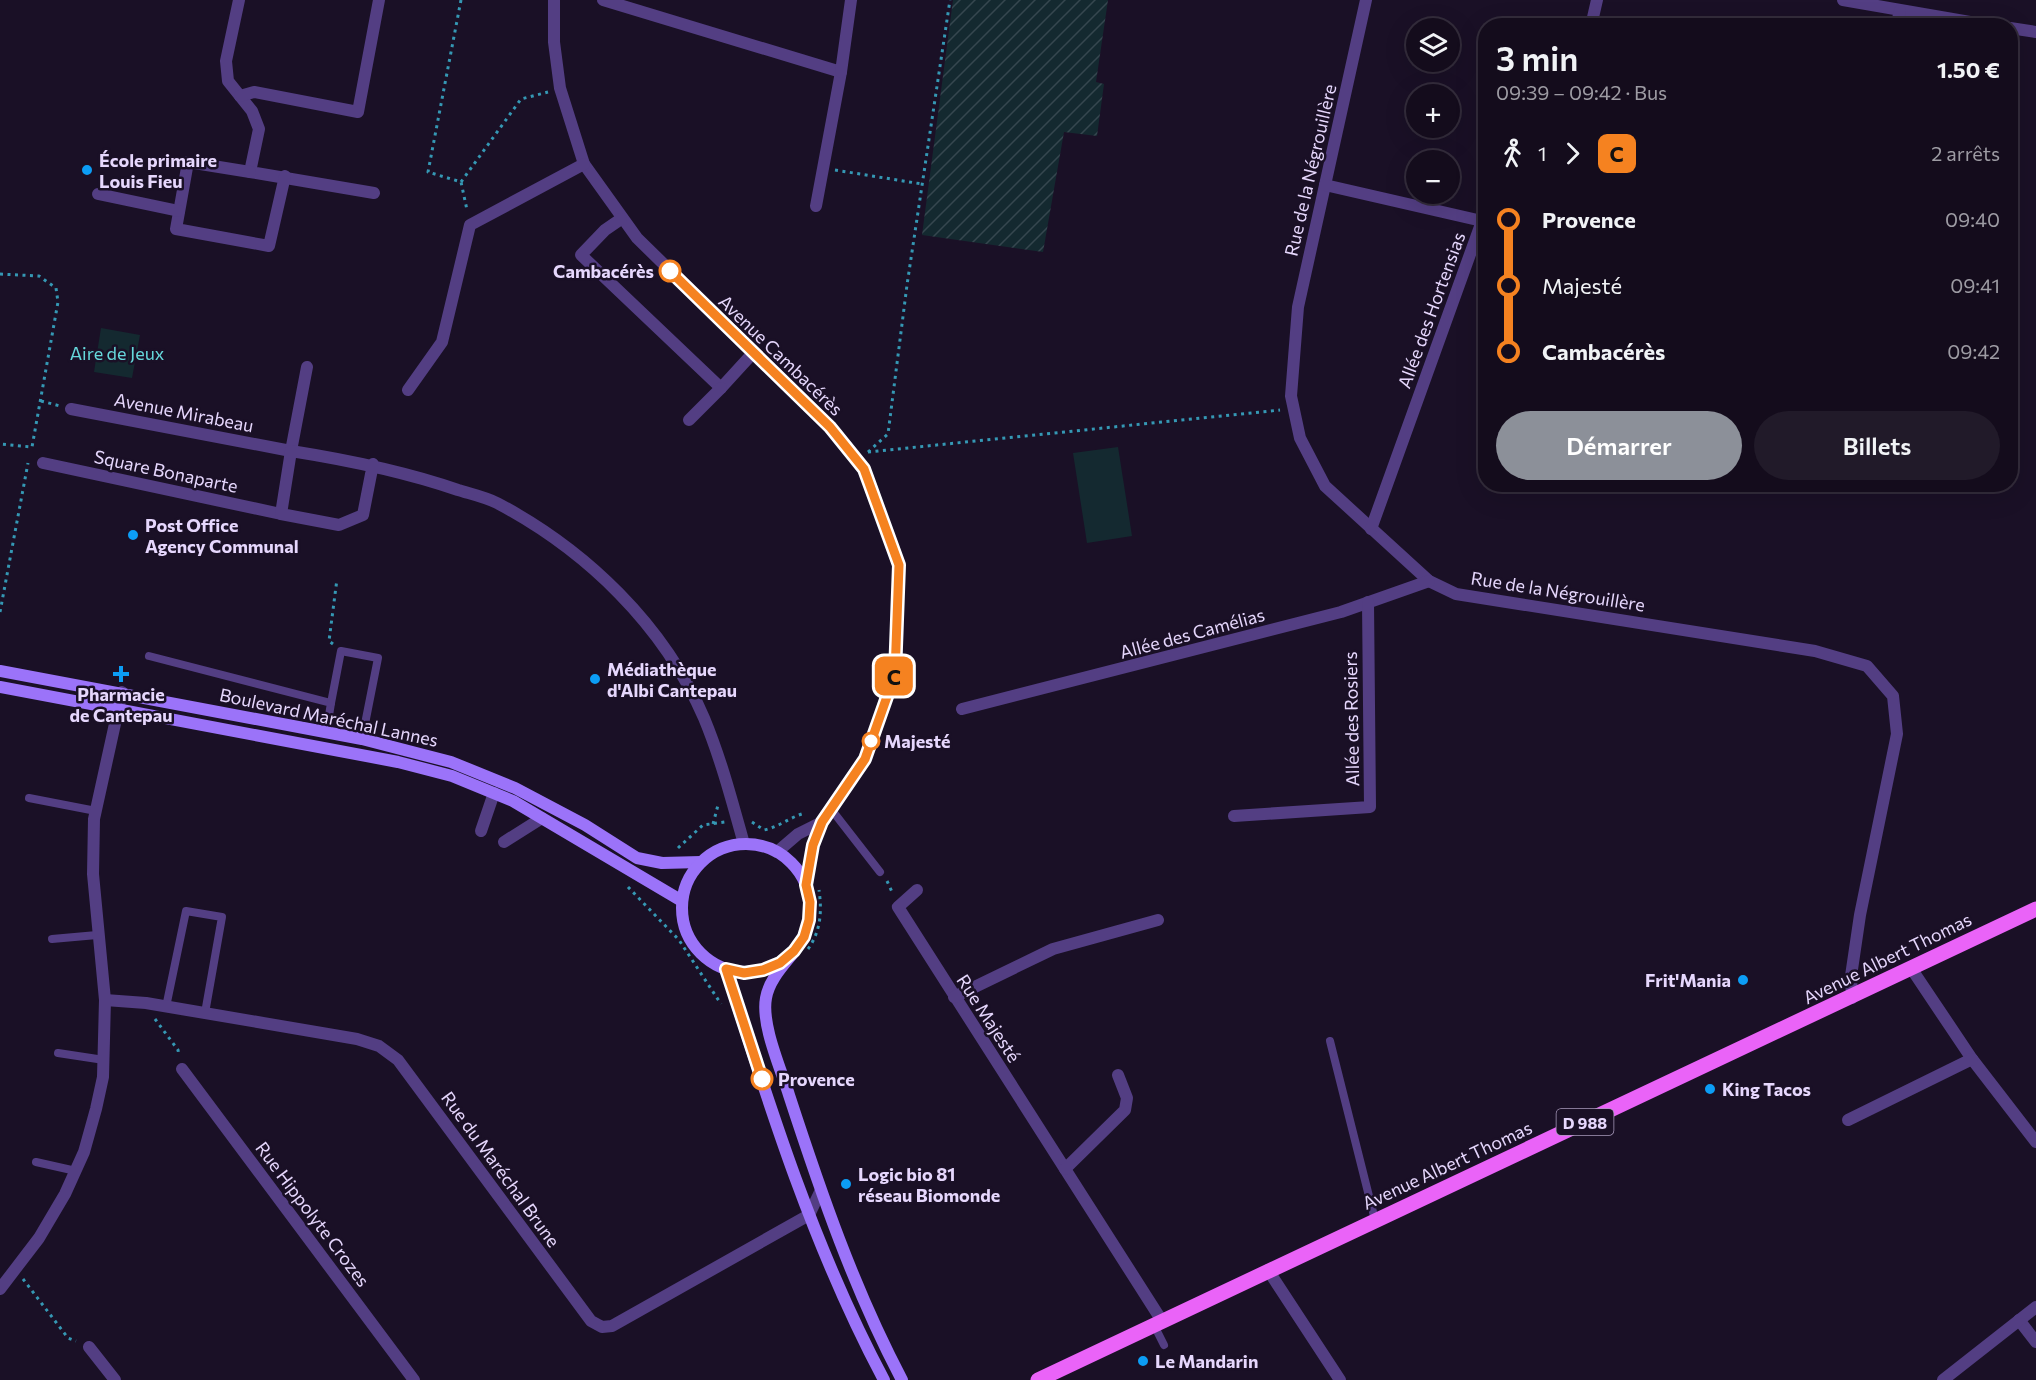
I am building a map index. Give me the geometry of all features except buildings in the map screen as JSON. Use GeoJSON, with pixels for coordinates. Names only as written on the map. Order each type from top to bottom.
{"type":"FeatureCollection","features":[{"type":"Feature","properties":{"kind":"main road","name":"Boulevard Maréchal Lannes"},"geometry":{"type":"LineString","coordinates":[[0,671],[122,692],[326,734],[362,739],[452,762],[515,788],[585,825],[637,858],[662,863],[701,862],[721,849],[744,844]]}},
{"type":"Feature","properties":{"kind":"main road","name":"Boulevard Maréchal Lannes"},"geometry":{"type":"LineString","coordinates":[[0,687],[398,762],[452,776],[494,793],[542,818],[682,901]]}},
{"type":"Feature","properties":{"kind":"main road"},"geometry":{"type":"LineString","coordinates":[[744,844],[777,852],[789,860],[806,885],[810,902],[809,920],[804,937],[770,983],[765,1000],[766,1014],[773,1045],[820,1191],[870,1320],[902,1380]]}},
{"type":"Feature","properties":{"kind":"main road"},"geometry":{"type":"LineString","coordinates":[[701,862],[691,873],[682,901],[683,923],[692,943],[706,959],[726,969],[744,973],[763,970],[780,963],[794,951]]}},
{"type":"Feature","properties":{"kind":"main road","name":"Avenue Albert Thomas"},"geometry":{"type":"LineString","coordinates":[[1038,1380],[1268,1270],[1852,998],[2036,909]]}},
{"type":"Feature","properties":{"kind":"main road"},"geometry":{"type":"LineString","coordinates":[[726,969],[808,1215],[853,1321],[884,1380]]}},
{"type":"Feature","properties":{"kind":"street"},"geometry":{"type":"LineString","coordinates":[[239,0],[226,61],[228,81],[252,111],[259,129],[250,172]]}},
{"type":"Feature","properties":{"kind":"street"},"geometry":{"type":"LineString","coordinates":[[240,96],[254,92],[358,112],[379,0]]}},
{"type":"Feature","properties":{"kind":"street","name":"Avenue Cambacérès"},"geometry":{"type":"LineString","coordinates":[[554,0],[554,42],[560,88],[584,164],[621,219],[753,353],[830,427],[864,469],[899,565],[895,674],[865,759],[822,822],[813,845],[806,885]]}},
{"type":"Feature","properties":{"kind":"street"},"geometry":{"type":"LineString","coordinates":[[603,0],[841,72]]}},
{"type":"Feature","properties":{"kind":"street"},"geometry":{"type":"LineString","coordinates":[[816,206],[841,72],[851,0]]}},
{"type":"Feature","properties":{"kind":"street","name":"Rue de la Négrouillère"},"geometry":{"type":"LineString","coordinates":[[1366,0],[1298,307],[1290,396],[1300,438],[1325,486],[1429,581],[1456,594],[1815,651],[1867,666],[1893,696],[1898,734],[1860,915],[1851,976],[1852,998]]}},
{"type":"Feature","properties":{"kind":"street"},"geometry":{"type":"LineString","coordinates":[[1593,18],[1597,0]]}},
{"type":"Feature","properties":{"kind":"street"},"geometry":{"type":"LineString","coordinates":[[1843,0],[1943,18]]}},
{"type":"Feature","properties":{"kind":"street"},"geometry":{"type":"LineString","coordinates":[[1898,18],[1900,11]]}},
{"type":"Feature","properties":{"kind":"street"},"geometry":{"type":"LineString","coordinates":[[2018,29],[2036,32]]}},
{"type":"Feature","properties":{"kind":"street"},"geometry":{"type":"LineString","coordinates":[[285,176],[269,246],[176,229],[188,162],[285,176],[374,193]]}},
{"type":"Feature","properties":{"kind":"street"},"geometry":{"type":"LineString","coordinates":[[408,390],[442,342],[470,225],[584,164]]}},
{"type":"Feature","properties":{"kind":"street","name":"Allée des Hortensias"},"geometry":{"type":"LineString","coordinates":[[1325,185],[1478,220]]}},
{"type":"Feature","properties":{"kind":"street"},"geometry":{"type":"LineString","coordinates":[[98,194],[179,211]]}},
{"type":"Feature","properties":{"kind":"street"},"geometry":{"type":"LineString","coordinates":[[621,219],[605,230],[581,255],[721,388]]}},
{"type":"Feature","properties":{"kind":"street","name":"Allée des Hortensias"},"geometry":{"type":"LineString","coordinates":[[1371,529],[1478,237]]}},
{"type":"Feature","properties":{"kind":"street"},"geometry":{"type":"LineString","coordinates":[[689,420],[753,353]]}},
{"type":"Feature","properties":{"kind":"street"},"geometry":{"type":"LineString","coordinates":[[281,514],[307,367]]}},
{"type":"Feature","properties":{"kind":"street","name":"Avenue Mirabeau"},"geometry":{"type":"LineString","coordinates":[[71,409],[291,451]]}},
{"type":"Feature","properties":{"kind":"street"},"geometry":{"type":"LineString","coordinates":[[291,451],[374,464],[496,503],[574,552],[627,600],[676,664],[703,717],[724,772],[744,844]]}},
{"type":"Feature","properties":{"kind":"street","name":"Square Bonaparte"},"geometry":{"type":"LineString","coordinates":[[42,463],[339,525],[363,516],[374,464]]}},
{"type":"Feature","properties":{"kind":"street","name":"Allée des Camélias"},"geometry":{"type":"LineString","coordinates":[[962,710],[1341,612],[1429,581]]}},
{"type":"Feature","properties":{"kind":"street","name":"Allée des Rosiers"},"geometry":{"type":"LineString","coordinates":[[1234,816],[1370,807],[1368,602]]}},
{"type":"Feature","properties":{"kind":"street"},"geometry":{"type":"LineString","coordinates":[[2,1282],[16,1270],[39,1238],[76,1171],[96,1109],[104,1060],[105,1000],[97,935],[93,874],[96,811],[122,692]]}},
{"type":"Feature","properties":{"kind":"street"},"geometry":{"type":"LineString","coordinates":[[481,831],[494,793]]}},
{"type":"Feature","properties":{"kind":"street"},"geometry":{"type":"LineString","coordinates":[[504,842],[542,818]]}},
{"type":"Feature","properties":{"kind":"street","name":"Avenue Cambacérès"},"geometry":{"type":"LineString","coordinates":[[777,852],[798,834],[822,822]]}},
{"type":"Feature","properties":{"kind":"street"},"geometry":{"type":"LineString","coordinates":[[898,907],[917,890]]}},
{"type":"Feature","properties":{"kind":"street","name":"Rue Majesté"},"geometry":{"type":"LineString","coordinates":[[898,907],[1065,1169],[1158,1323]]}},
{"type":"Feature","properties":{"kind":"street"},"geometry":{"type":"LineString","coordinates":[[954,997],[1053,950],[1158,920]]}},
{"type":"Feature","properties":{"kind":"street"},"geometry":{"type":"LineString","coordinates":[[1911,968],[1972,1059],[2036,1142]]}},
{"type":"Feature","properties":{"kind":"street","name":"Rue du Maréchal Brune"},"geometry":{"type":"LineString","coordinates":[[105,1000],[146,1003],[357,1039],[379,1046],[398,1060],[591,1321],[602,1327],[612,1326],[808,1215]]}},
{"type":"Feature","properties":{"kind":"street"},"geometry":{"type":"LineString","coordinates":[[1848,1120],[1972,1059]]}},
{"type":"Feature","properties":{"kind":"street","name":"Rue Hippolyte Crozes"},"geometry":{"type":"LineString","coordinates":[[182,1069],[414,1380]]}},
{"type":"Feature","properties":{"kind":"street"},"geometry":{"type":"LineString","coordinates":[[1065,1169],[1125,1110],[1127,1098],[1118,1075]]}},
{"type":"Feature","properties":{"kind":"street"},"geometry":{"type":"LineString","coordinates":[[808,1215],[820,1191]]}},
{"type":"Feature","properties":{"kind":"street"},"geometry":{"type":"LineString","coordinates":[[1268,1270],[1340,1380]]}},
{"type":"Feature","properties":{"kind":"street"},"geometry":{"type":"LineString","coordinates":[[1943,1380],[2036,1306]]}},
{"type":"Feature","properties":{"kind":"street"},"geometry":{"type":"LineString","coordinates":[[2019,1320],[2036,1342]]}},
{"type":"Feature","properties":{"kind":"street"},"geometry":{"type":"LineString","coordinates":[[89,1347],[115,1380]]}},
{"type":"Feature","properties":{"kind":"lane"},"geometry":{"type":"LineString","coordinates":[[326,734],[340,651],[378,658],[362,739]]}},
{"type":"Feature","properties":{"kind":"lane"},"geometry":{"type":"LineString","coordinates":[[149,656],[331,703]]}},
{"type":"Feature","properties":{"kind":"lane"},"geometry":{"type":"LineString","coordinates":[[29,798],[96,811]]}},
{"type":"Feature","properties":{"kind":"lane"},"geometry":{"type":"LineString","coordinates":[[831,809],[880,872]]}},
{"type":"Feature","properties":{"kind":"lane"},"geometry":{"type":"LineString","coordinates":[[166,1007],[186,911],[222,917],[205,1013]]}},
{"type":"Feature","properties":{"kind":"lane"},"geometry":{"type":"LineString","coordinates":[[52,939],[97,935]]}},
{"type":"Feature","properties":{"kind":"lane"},"geometry":{"type":"LineString","coordinates":[[1330,1041],[1375,1220]]}},
{"type":"Feature","properties":{"kind":"lane"},"geometry":{"type":"LineString","coordinates":[[58,1053],[104,1060]]}},
{"type":"Feature","properties":{"kind":"lane"},"geometry":{"type":"LineString","coordinates":[[36,1162],[76,1171]]}},
{"type":"Feature","properties":{"kind":"lane"},"geometry":{"type":"LineString","coordinates":[[1158,1323],[1164,1345]]}},
{"type":"Feature","properties":{"kind":"path"},"geometry":{"type":"LineString","coordinates":[[461,0],[428,172],[461,182]]}},
{"type":"Feature","properties":{"kind":"path"},"geometry":{"type":"LineString","coordinates":[[857,461],[888,434],[950,0]]}},
{"type":"Feature","properties":{"kind":"path"},"geometry":{"type":"LineString","coordinates":[[470,225],[461,182],[521,99],[560,88]]}},
{"type":"Feature","properties":{"kind":"path"},"geometry":{"type":"LineString","coordinates":[[824,168],[922,184]]}},
{"type":"Feature","properties":{"kind":"path"},"geometry":{"type":"LineString","coordinates":[[0,274],[39,276],[56,288],[58,302],[30,453]]}},
{"type":"Feature","properties":{"kind":"path"},"geometry":{"type":"LineString","coordinates":[[867,452],[1293,409]]}},
{"type":"Feature","properties":{"kind":"path"},"geometry":{"type":"LineString","coordinates":[[0,444],[32,447]]}},
{"type":"Feature","properties":{"kind":"path"},"geometry":{"type":"LineString","coordinates":[[0,612],[28,460]]}},
{"type":"Feature","properties":{"kind":"path"},"geometry":{"type":"LineString","coordinates":[[337,579],[329,640],[340,651]]}},
{"type":"Feature","properties":{"kind":"path"},"geometry":{"type":"LineString","coordinates":[[880,872],[887,881],[898,907]]}},
{"type":"Feature","properties":{"kind":"path"},"geometry":{"type":"LineString","coordinates":[[627,886],[679,940],[722,1006]]}},
{"type":"Feature","properties":{"kind":"path"},"geometry":{"type":"LineString","coordinates":[[146,1003],[178,1050],[182,1069]]}},
{"type":"Feature","properties":{"kind":"path"},"geometry":{"type":"LineString","coordinates":[[16,1270],[68,1338],[89,1347]]}},
{"type":"Feature","properties":{"kind":"green space"},"geometry":{"type":"Polygon","coordinates":[[[953,0],[1108,0],[1096,82],[1104,84],[1097,136],[1064,132],[1043,252],[922,235],[953,0]]]}},
{"type":"Feature","properties":{"kind":"green space","name":"Aire de Jeux"},"geometry":{"type":"Polygon","coordinates":[[[101,328],[140,335],[132,378],[94,372],[101,328]]]}},
{"type":"Feature","properties":{"kind":"green space"},"geometry":{"type":"Polygon","coordinates":[[[1118,447],[1132,536],[1087,543],[1073,453],[1118,447]]]}},
{"type":"Feature","properties":{"kind":"bus line","name":"C"},"geometry":{"type":"LineString","coordinates":[[670,271],[830,427],[864,469],[899,565],[895,674],[865,759],[822,822],[813,845],[806,885],[810,902],[809,920],[804,937],[794,951],[780,963],[763,970],[744,973],[726,969],[762,1079]]}},
{"type":"Feature","properties":{"kind":"place","name":"École primaire Louis Fieu"},"geometry":{"type":"Point","coordinates":[87,170]}},
{"type":"Feature","properties":{"kind":"place","name":"Cambacérès"},"geometry":{"type":"Point","coordinates":[670,271]}},
{"type":"Feature","properties":{"kind":"place","name":"Post Office Agency Communal"},"geometry":{"type":"Point","coordinates":[133,535]}},
{"type":"Feature","properties":{"kind":"place","name":"Pharmacie de Cantepau"},"geometry":{"type":"Point","coordinates":[121,674]}},
{"type":"Feature","properties":{"kind":"place","name":"Médiathèque d'Albi Cantepau"},"geometry":{"type":"Point","coordinates":[595,679]}},
{"type":"Feature","properties":{"kind":"place","name":"Majesté"},"geometry":{"type":"Point","coordinates":[871,741]}},
{"type":"Feature","properties":{"kind":"place","name":"Frit'Mania"},"geometry":{"type":"Point","coordinates":[1743,980]}},
{"type":"Feature","properties":{"kind":"place","name":"Provence"},"geometry":{"type":"Point","coordinates":[762,1079]}},
{"type":"Feature","properties":{"kind":"place","name":"King Tacos"},"geometry":{"type":"Point","coordinates":[1710,1089]}},
{"type":"Feature","properties":{"kind":"place","name":"Logic bio 81 réseau Biomonde"},"geometry":{"type":"Point","coordinates":[846,1184]}},
{"type":"Feature","properties":{"kind":"place","name":"Le Mandarin"},"geometry":{"type":"Point","coordinates":[1143,1361]}}]}
